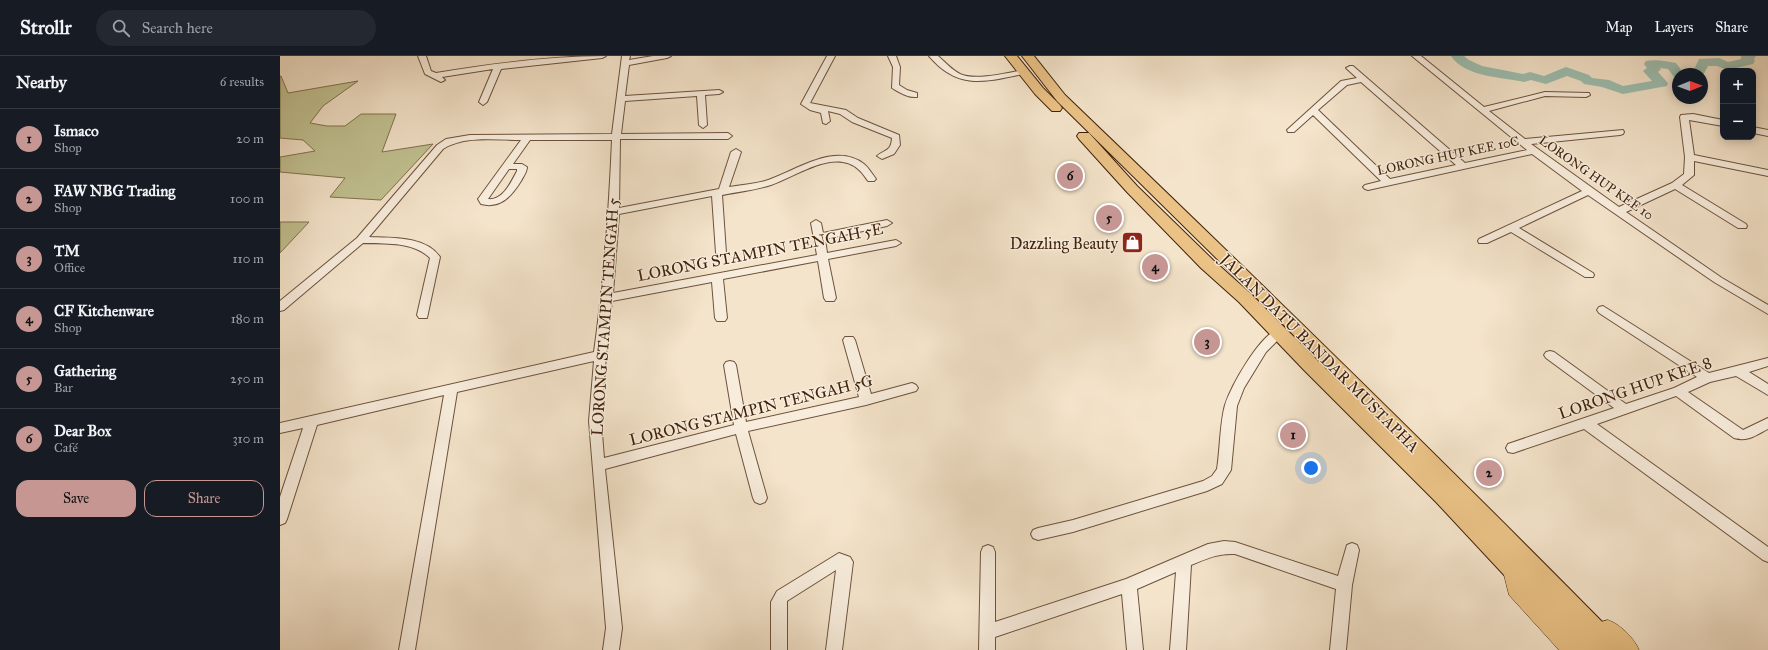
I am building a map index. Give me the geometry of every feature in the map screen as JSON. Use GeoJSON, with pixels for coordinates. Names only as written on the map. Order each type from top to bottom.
{"type":"FeatureCollection","features":[{"type":"Feature","properties":{"kind":"highway","name":"JALAN DATU BANDAR MUSTAPHA"},"geometry":{"type":"LineString","coordinates":[[1011,56],[1026,64],[1165,201],[1286,317],[1517,563],[1590,650]]}},
{"type":"Feature","properties":{"kind":"highway","name":"JALAN DATU BANDAR MUSTAPHA"},"geometry":{"type":"LineString","coordinates":[[1026,64],[1039,91],[1092,144],[1132,189],[1207,264],[1245,298],[1443,496],[1613,650]]}},
{"type":"Feature","properties":{"kind":"main road"},"geometry":{"type":"LineString","coordinates":[[1165,201],[1157,204],[1156,207],[1165,222]]}},
{"type":"Feature","properties":{"kind":"main road"},"geometry":{"type":"LineString","coordinates":[[1572,650],[1516,589],[1517,563],[1553,573],[1629,650]]}},
{"type":"Feature","properties":{"kind":"street"},"geometry":{"type":"LineString","coordinates":[[422,56],[428,72],[440,80],[445,81],[452,80],[474,69],[538,59],[602,56]]}},
{"type":"Feature","properties":{"kind":"street"},"geometry":{"type":"LineString","coordinates":[[625,60],[667,56]]}},
{"type":"Feature","properties":{"kind":"street"},"geometry":{"type":"LineString","coordinates":[[826,121],[825,112],[805,104],[830,56]]}},
{"type":"Feature","properties":{"kind":"street"},"geometry":{"type":"LineString","coordinates":[[892,56],[896,62],[898,71],[895,77],[895,86],[904,92],[914,95]]}},
{"type":"Feature","properties":{"kind":"street"},"geometry":{"type":"LineString","coordinates":[[933,56],[956,75],[961,77],[988,78],[1026,64]]}},
{"type":"Feature","properties":{"kind":"street","name":"LORONG HUP KEE 10"},"geometry":{"type":"LineString","coordinates":[[1416,56],[1534,151],[1589,191],[1718,280],[1768,310]]}},
{"type":"Feature","properties":{"kind":"street","name":"LORONG STAMPIN TENGAH 5"},"geometry":{"type":"LineString","coordinates":[[611,650],[614,628],[595,421],[614,212],[616,138],[625,60]]}},
{"type":"Feature","properties":{"kind":"street"},"geometry":{"type":"LineString","coordinates":[[483,102],[498,66]]}},
{"type":"Feature","properties":{"kind":"street"},"geometry":{"type":"LineString","coordinates":[[1350,68],[1463,166]]}},
{"type":"Feature","properties":{"kind":"street"},"geometry":{"type":"LineString","coordinates":[[1291,130],[1344,83],[1362,78]]}},
{"type":"Feature","properties":{"kind":"street"},"geometry":{"type":"LineString","coordinates":[[620,99],[720,92]]}},
{"type":"Feature","properties":{"kind":"street"},"geometry":{"type":"LineString","coordinates":[[701,94],[703,125]]}},
{"type":"Feature","properties":{"kind":"street"},"geometry":{"type":"LineString","coordinates":[[1482,110],[1545,94],[1586,95]]}},
{"type":"Feature","properties":{"kind":"street"},"geometry":{"type":"LineString","coordinates":[[813,108],[828,108],[843,112],[855,120],[896,137],[896,145],[891,152],[882,156]]}},
{"type":"Feature","properties":{"kind":"street"},"geometry":{"type":"LineString","coordinates":[[1313,110],[1388,183]]}},
{"type":"Feature","properties":{"kind":"street"},"geometry":{"type":"LineString","coordinates":[[1620,211],[1675,185],[1689,175],[1690,157],[1684,117],[1693,117],[1720,123]]}},
{"type":"Feature","properties":{"kind":"street"},"geometry":{"type":"LineString","coordinates":[[1756,131],[1768,133]]}},
{"type":"Feature","properties":{"kind":"street"},"geometry":{"type":"LineString","coordinates":[[1523,142],[1620,132]]}},
{"type":"Feature","properties":{"kind":"street"},"geometry":{"type":"LineString","coordinates":[[280,307],[361,240],[440,147],[449,141],[470,138],[526,139],[728,136]]}},
{"type":"Feature","properties":{"kind":"street"},"geometry":{"type":"LineString","coordinates":[[506,166],[526,139]]}},
{"type":"Feature","properties":{"kind":"street","name":"LORONG HUP KEE 10C"},"geometry":{"type":"LineString","coordinates":[[1368,187],[1534,151]]}},
{"type":"Feature","properties":{"kind":"street"},"geometry":{"type":"LineString","coordinates":[[721,253],[720,191],[736,152]]}},
{"type":"Feature","properties":{"kind":"street"},"geometry":{"type":"LineString","coordinates":[[1690,157],[1768,173]]}},
{"type":"Feature","properties":{"kind":"street"},"geometry":{"type":"LineString","coordinates":[[614,212],[720,191],[768,184],[813,163],[828,160],[840,159],[854,162],[862,168],[871,179]]}},
{"type":"Feature","properties":{"kind":"street"},"geometry":{"type":"LineString","coordinates":[[1675,185],[1686,190],[1742,226]]}},
{"type":"Feature","properties":{"kind":"street"},"geometry":{"type":"LineString","coordinates":[[1483,241],[1589,191]]}},
{"type":"Feature","properties":{"kind":"street"},"geometry":{"type":"LineString","coordinates":[[816,223],[830,298]]}},
{"type":"Feature","properties":{"kind":"street"},"geometry":{"type":"LineString","coordinates":[[819,237],[887,223]]}},
{"type":"Feature","properties":{"kind":"street"},"geometry":{"type":"LineString","coordinates":[[1512,228],[1589,276]]}},
{"type":"Feature","properties":{"kind":"street"},"geometry":{"type":"LineString","coordinates":[[361,240],[416,245],[430,250],[435,257],[423,315]]}},
{"type":"Feature","properties":{"kind":"street","name":"LORONG STAMPIN TENGAH 5E"},"geometry":{"type":"LineString","coordinates":[[607,298],[896,243]]}},
{"type":"Feature","properties":{"kind":"street"},"geometry":{"type":"LineString","coordinates":[[717,277],[721,318]]}},
{"type":"Feature","properties":{"kind":"street"},"geometry":{"type":"LineString","coordinates":[[1603,310],[1707,378]]}},
{"type":"Feature","properties":{"kind":"street"},"geometry":{"type":"LineString","coordinates":[[1038,534],[1073,526],[1208,485],[1218,480],[1224,470],[1231,406],[1238,387],[1262,349],[1279,333]]}},
{"type":"Feature","properties":{"kind":"street"},"geometry":{"type":"LineString","coordinates":[[849,340],[866,400]]}},
{"type":"Feature","properties":{"kind":"street"},"geometry":{"type":"LineString","coordinates":[[280,428],[600,355]]}},
{"type":"Feature","properties":{"kind":"street"},"geometry":{"type":"LineString","coordinates":[[1550,355],[1624,409]]}},
{"type":"Feature","properties":{"kind":"street","name":"LORONG HUP KEE 8"},"geometry":{"type":"LineString","coordinates":[[1513,448],[1678,391],[1707,378],[1768,362]]}},
{"type":"Feature","properties":{"kind":"street"},"geometry":{"type":"LineString","coordinates":[[730,365],[741,428],[760,498]]}},
{"type":"Feature","properties":{"kind":"street"},"geometry":{"type":"LineString","coordinates":[[1738,371],[1768,390]]}},
{"type":"Feature","properties":{"kind":"street","name":"LORONG STAMPIN TENGAH 5G"},"geometry":{"type":"LineString","coordinates":[[598,465],[741,428],[866,400],[912,388]]}},
{"type":"Feature","properties":{"kind":"street"},"geometry":{"type":"LineString","coordinates":[[406,650],[451,390]]}},
{"type":"Feature","properties":{"kind":"street"},"geometry":{"type":"LineString","coordinates":[[1678,391],[1738,434],[1744,435],[1768,423]]}},
{"type":"Feature","properties":{"kind":"street"},"geometry":{"type":"LineString","coordinates":[[280,519],[312,420]]}},
{"type":"Feature","properties":{"kind":"street"},"geometry":{"type":"LineString","coordinates":[[1586,423],[1768,555]]}},
{"type":"Feature","properties":{"kind":"street"},"geometry":{"type":"LineString","coordinates":[[987,632],[1129,586],[1212,549],[1235,548],[1344,585]]}},
{"type":"Feature","properties":{"kind":"street"},"geometry":{"type":"LineString","coordinates":[[1338,650],[1344,585],[1352,550]]}},
{"type":"Feature","properties":{"kind":"street"},"geometry":{"type":"LineString","coordinates":[[987,650],[988,552]]}},
{"type":"Feature","properties":{"kind":"street"},"geometry":{"type":"LineString","coordinates":[[779,650],[779,602],[782,596],[839,560],[843,560],[845,562],[834,650]]}},
{"type":"Feature","properties":{"kind":"street"},"geometry":{"type":"LineString","coordinates":[[1178,650],[1184,562]]}},
{"type":"Feature","properties":{"kind":"street"},"geometry":{"type":"LineString","coordinates":[[1129,586],[1135,650]]}},
{"type":"Feature","properties":{"kind":"green space"},"geometry":{"type":"Polygon","coordinates":[[[280,76],[288,93],[358,81],[323,106],[310,123],[327,126],[345,126],[361,114],[396,114],[382,152],[433,144],[381,200],[330,197],[345,178],[280,172],[280,157],[315,151],[303,140],[280,138],[280,76]]]}},
{"type":"Feature","properties":{"kind":"green space"},"geometry":{"type":"Polygon","coordinates":[[[280,222],[309,222],[280,253],[280,222]]]}},
{"type":"Feature","properties":{"kind":"waterway"},"geometry":{"type":"LineString","coordinates":[[1457,56],[1465,63],[1479,69],[1524,78],[1530,76],[1546,80],[1566,71],[1585,78],[1588,81],[1604,83],[1623,90],[1632,87],[1662,83],[1649,71],[1655,69],[1650,64],[1661,64],[1672,66],[1674,68]]}},
{"type":"Feature","properties":{"kind":"waterway"},"geometry":{"type":"LineString","coordinates":[[1700,68],[1703,62],[1719,62],[1727,66],[1749,61],[1746,57],[1750,56]]}},
{"type":"Feature","properties":{"kind":"place","name":"Dear Box"},"geometry":{"type":"Point","coordinates":[1070,176]}},
{"type":"Feature","properties":{"kind":"place","name":"Gathering"},"geometry":{"type":"Point","coordinates":[1109,218]}},
{"type":"Feature","properties":{"kind":"place","name":"Dazzling Beauty"},"geometry":{"type":"Point","coordinates":[1133,243]}},
{"type":"Feature","properties":{"kind":"place","name":"CF Kitchenware"},"geometry":{"type":"Point","coordinates":[1155,267]}},
{"type":"Feature","properties":{"kind":"place","name":"TM"},"geometry":{"type":"Point","coordinates":[1207,342]}},
{"type":"Feature","properties":{"kind":"place","name":"Ismaco"},"geometry":{"type":"Point","coordinates":[1293,435]}},
{"type":"Feature","properties":{"kind":"place","name":"FAW NBG Trading"},"geometry":{"type":"Point","coordinates":[1489,473]}}]}
